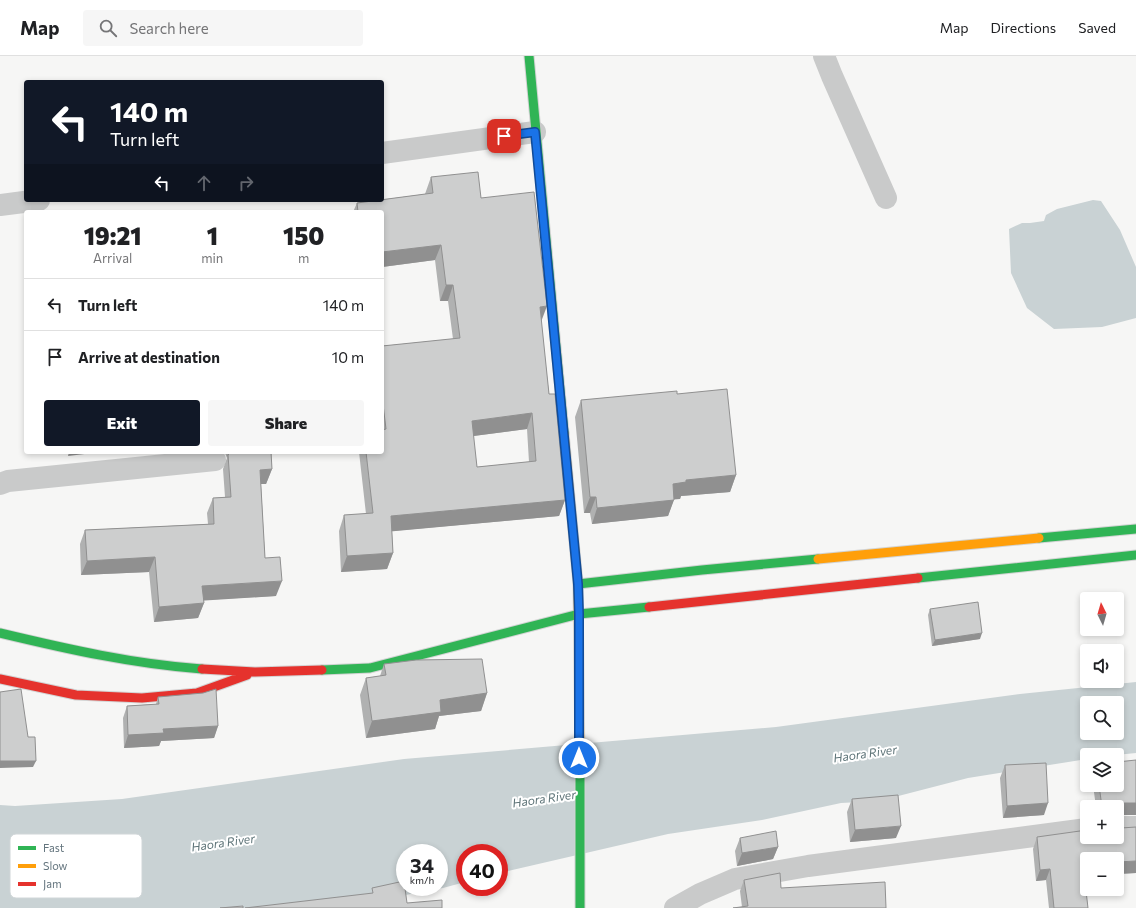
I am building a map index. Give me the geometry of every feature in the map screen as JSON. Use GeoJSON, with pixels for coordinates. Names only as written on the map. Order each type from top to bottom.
{"type":"FeatureCollection","features":[{"type":"Feature","properties":{"kind":"street"},"geometry":{"type":"LineString","coordinates":[[529,56],[578,584],[580,908]]}},
{"type":"Feature","properties":{"kind":"street"},"geometry":{"type":"LineString","coordinates":[[824,56],[886,198]]}},
{"type":"Feature","properties":{"kind":"street"},"geometry":{"type":"LineString","coordinates":[[384,153],[535,132]]}},
{"type":"Feature","properties":{"kind":"street"},"geometry":{"type":"LineString","coordinates":[[0,205],[24,202]]}},
{"type":"Feature","properties":{"kind":"street"},"geometry":{"type":"LineString","coordinates":[[0,484],[8,481],[215,460]]}},
{"type":"Feature","properties":{"kind":"street"},"geometry":{"type":"LineString","coordinates":[[578,584],[710,569],[1136,529]]}},
{"type":"Feature","properties":{"kind":"street"},"geometry":{"type":"LineString","coordinates":[[0,633],[85,652],[178,667],[255,672],[370,668],[579,614],[1136,555]]}},
{"type":"Feature","properties":{"kind":"street"},"geometry":{"type":"LineString","coordinates":[[0,679],[76,695],[142,698],[198,693],[255,672]]}},
{"type":"Feature","properties":{"kind":"street"},"geometry":{"type":"LineString","coordinates":[[1124,827],[1136,826]]}},
{"type":"Feature","properties":{"kind":"street"},"geometry":{"type":"LineString","coordinates":[[675,908],[700,894],[735,879],[808,866],[1080,830]]}},
{"type":"Feature","properties":{"kind":"water"},"geometry":{"type":"Polygon","coordinates":[[[1093,200],[1101,201],[1120,230],[1136,267],[1136,318],[1102,327],[1054,329],[1027,308],[1011,273],[1009,229],[1022,223],[1044,221],[1046,215],[1057,209],[1093,200]]]}},
{"type":"Feature","properties":{"kind":"water","name":"Haora River"},"geometry":{"type":"Polygon","coordinates":[[[1136,682],[1136,753],[1124,754],[1124,748],[1080,748],[1080,760],[968,778],[879,801],[841,803],[762,820],[668,834],[508,871],[508,844],[456,844],[456,884],[448,887],[448,844],[396,844],[396,896],[400,896],[336,908],[0,908],[0,805],[15,806],[122,799],[404,759],[776,727],[1020,694],[1080,688],[1124,688],[1124,683],[1136,682]]]}},
{"type":"Feature","properties":{"kind":"building"},"geometry":{"type":"Polygon","coordinates":[[[478,172],[481,198],[534,192],[547,306],[540,307],[549,394],[555,394],[565,500],[391,516],[393,553],[347,556],[344,515],[373,513],[366,454],[384,454],[384,430],[386,429],[384,412],[384,346],[460,338],[453,285],[446,285],[441,245],[384,252],[384,210],[358,210],[357,203],[384,202],[384,199],[433,193],[431,177],[478,172]],[[532,413],[472,421],[477,467],[536,461],[532,413]]]}},
{"type":"Feature","properties":{"kind":"building"},"geometry":{"type":"Polygon","coordinates":[[[727,389],[736,475],[686,480],[686,482],[673,484],[674,500],[597,508],[596,497],[590,497],[581,400],[677,391],[677,394],[727,389]]]}},
{"type":"Feature","properties":{"kind":"building"},"geometry":{"type":"Polygon","coordinates":[[[271,454],[272,469],[260,470],[265,558],[280,557],[282,581],[202,586],[204,603],[159,607],[155,557],[87,561],[85,530],[214,524],[213,498],[231,497],[228,455],[271,454]]]}},
{"type":"Feature","properties":{"kind":"building"},"geometry":{"type":"Polygon","coordinates":[[[978,602],[982,633],[935,640],[930,609],[978,602]]]}},
{"type":"Feature","properties":{"kind":"building"},"geometry":{"type":"Polygon","coordinates":[[[482,659],[487,693],[440,700],[441,712],[372,721],[366,678],[386,675],[384,664],[416,660],[482,659]]]}},
{"type":"Feature","properties":{"kind":"building"},"geometry":{"type":"Polygon","coordinates":[[[21,689],[28,737],[35,737],[36,761],[0,761],[0,692],[21,689]]]}},
{"type":"Feature","properties":{"kind":"building"},"geometry":{"type":"Polygon","coordinates":[[[216,689],[218,726],[163,729],[164,733],[128,735],[127,706],[159,704],[158,697],[203,693],[216,689]]]}},
{"type":"Feature","properties":{"kind":"building"},"geometry":{"type":"Polygon","coordinates":[[[1136,760],[1136,803],[1124,803],[1124,800],[1101,800],[1100,792],[1124,792],[1124,761],[1136,760]]]}},
{"type":"Feature","properties":{"kind":"building"},"geometry":{"type":"Polygon","coordinates":[[[1046,763],[1048,803],[1007,806],[1005,765],[1046,763]]]}},
{"type":"Feature","properties":{"kind":"building"},"geometry":{"type":"Polygon","coordinates":[[[898,795],[901,826],[855,830],[852,799],[898,795]]]}},
{"type":"Feature","properties":{"kind":"building"},"geometry":{"type":"Polygon","coordinates":[[[1136,827],[1136,861],[1124,862],[1124,852],[1080,852],[1080,896],[1087,896],[1088,908],[1054,908],[1050,869],[1040,870],[1037,837],[1080,831],[1080,844],[1124,844],[1124,828],[1136,827]]]}},
{"type":"Feature","properties":{"kind":"building"},"geometry":{"type":"Polygon","coordinates":[[[776,831],[778,847],[742,853],[740,838],[776,831]]]}},
{"type":"Feature","properties":{"kind":"building"},"geometry":{"type":"Polygon","coordinates":[[[780,873],[781,888],[885,882],[886,908],[733,908],[748,906],[744,880],[780,873]]]}},
{"type":"Feature","properties":{"kind":"building"},"geometry":{"type":"Polygon","coordinates":[[[396,883],[396,896],[406,896],[407,903],[442,900],[442,908],[245,908],[373,893],[372,888],[396,883]]]}},
{"type":"Feature","properties":{"kind":"building"},"geometry":{"type":"Polygon","coordinates":[[[243,906],[243,908],[220,908],[243,906]]]}},
{"type":"Feature","properties":{"kind":"traffic: fast"},"geometry":{"type":"LineString","coordinates":[[529,56],[564,433]]}},
{"type":"Feature","properties":{"kind":"traffic: fast"},"geometry":{"type":"LineString","coordinates":[[1039,538],[1136,529]]}},
{"type":"Feature","properties":{"kind":"traffic: fast"},"geometry":{"type":"LineString","coordinates":[[918,578],[1136,555]]}},
{"type":"Feature","properties":{"kind":"traffic: fast"},"geometry":{"type":"LineString","coordinates":[[578,584],[818,559]]}},
{"type":"Feature","properties":{"kind":"traffic: fast"},"geometry":{"type":"LineString","coordinates":[[322,670],[370,668],[579,614],[649,607]]}},
{"type":"Feature","properties":{"kind":"traffic: fast"},"geometry":{"type":"LineString","coordinates":[[0,633],[125,660],[202,669]]}},
{"type":"Feature","properties":{"kind":"traffic: fast"},"geometry":{"type":"LineString","coordinates":[[580,766],[580,908]]}},
{"type":"Feature","properties":{"kind":"traffic: slow"},"geometry":{"type":"LineString","coordinates":[[564,433],[578,584],[580,766]]}},
{"type":"Feature","properties":{"kind":"traffic: slow"},"geometry":{"type":"LineString","coordinates":[[818,559],[1039,538]]}},
{"type":"Feature","properties":{"kind":"traffic: jam"},"geometry":{"type":"LineString","coordinates":[[649,607],[918,578]]}},
{"type":"Feature","properties":{"kind":"traffic: jam"},"geometry":{"type":"LineString","coordinates":[[202,669],[255,672],[322,670]]}},
{"type":"Feature","properties":{"kind":"traffic: jam"},"geometry":{"type":"LineString","coordinates":[[0,679],[76,695],[142,698],[197,693],[247,675]]}},
{"type":"Feature","properties":{"kind":"route"},"geometry":{"type":"LineString","coordinates":[[504,136],[535,132],[578,584],[579,758]]}}]}
